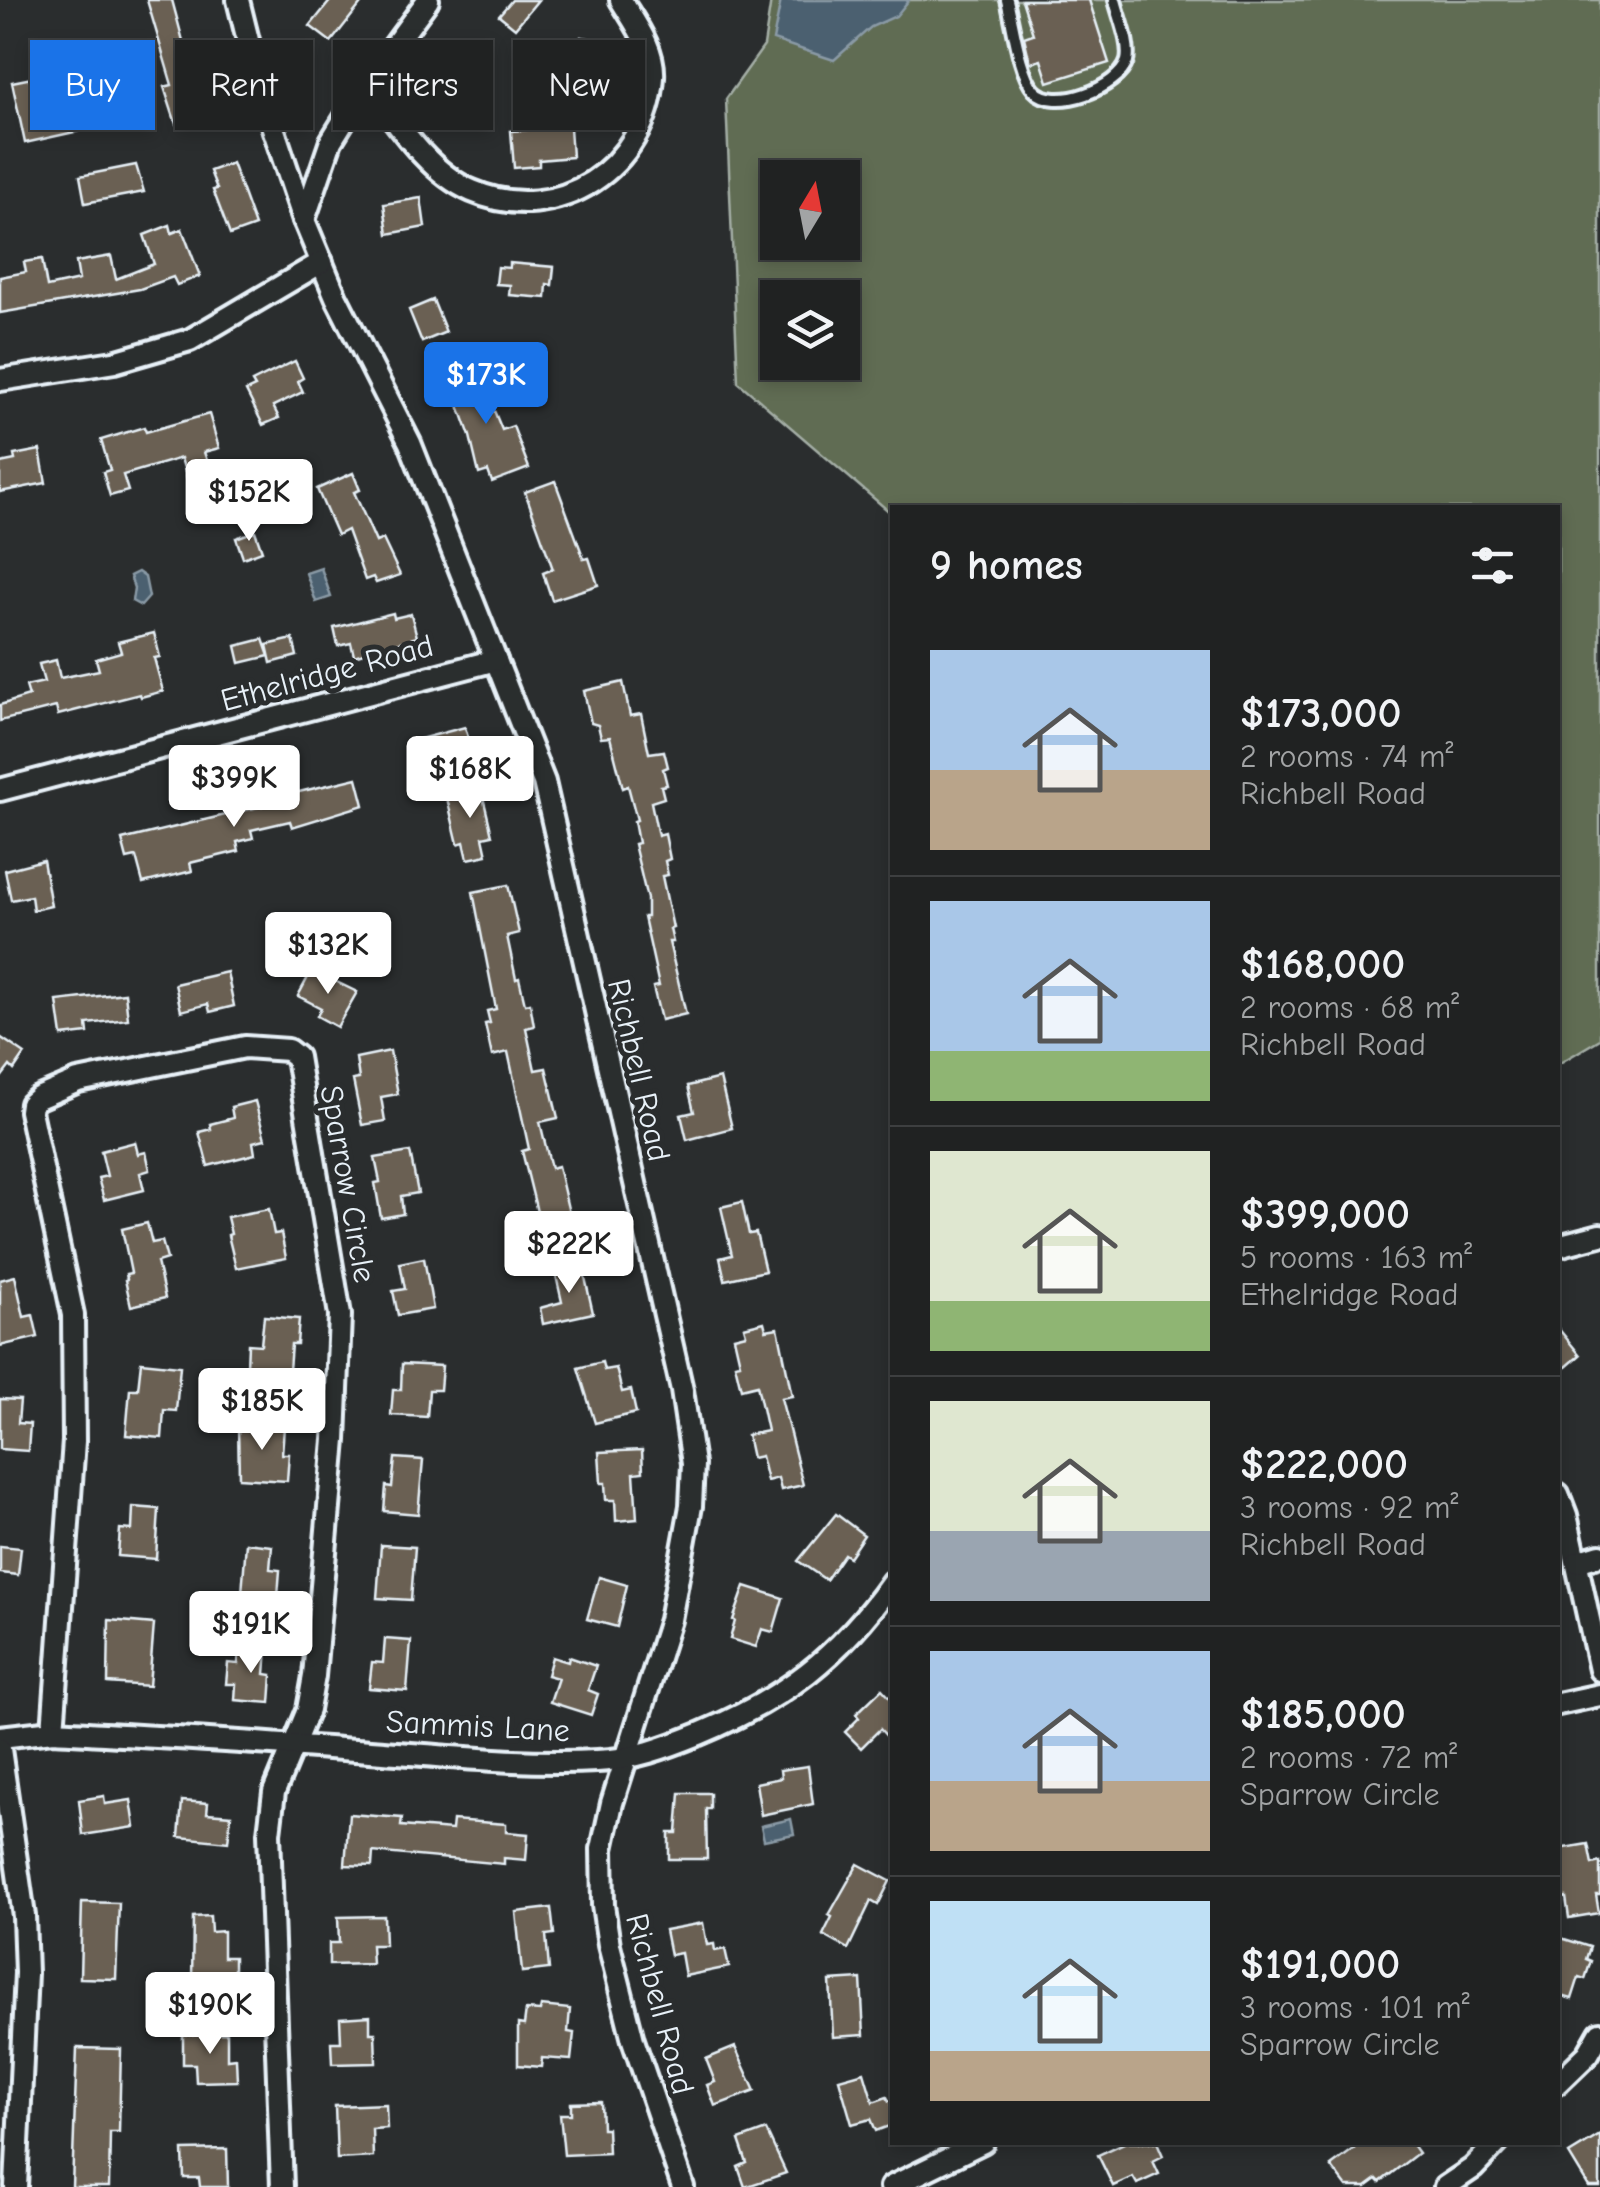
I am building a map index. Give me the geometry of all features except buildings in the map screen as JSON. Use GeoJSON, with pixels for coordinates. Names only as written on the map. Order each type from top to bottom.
{"type":"FeatureCollection","features":[{"type":"Feature","properties":{"kind":"street","name":"Richbell Road"},"geometry":{"type":"LineString","coordinates":[[238,0],[260,89],[304,220],[410,443],[544,782],[682,1390],[693,1464],[690,1506],[670,1620],[602,1848],[609,1946],[633,2040],[683,2187]]}},
{"type":"Feature","properties":{"kind":"street"},"geometry":{"type":"LineString","coordinates":[[398,40],[428,0]]}},
{"type":"Feature","properties":{"kind":"street"},"geometry":{"type":"LineString","coordinates":[[403,130],[436,167],[472,191],[531,202],[566,197],[624,157],[644,116],[653,75],[651,58],[621,0]]}},
{"type":"Feature","properties":{"kind":"street"},"geometry":{"type":"LineString","coordinates":[[304,220],[337,130]]}},
{"type":"Feature","properties":{"kind":"street"},"geometry":{"type":"LineString","coordinates":[[0,380],[114,362],[190,340],[322,262]]}},
{"type":"Feature","properties":{"kind":"street","name":"Ethelridge Road"},"geometry":{"type":"LineString","coordinates":[[0,790],[496,660]]}},
{"type":"Feature","properties":{"kind":"street","name":"Sparrow Circle"},"geometry":{"type":"LineString","coordinates":[[53,1730],[74,1441],[73,1315],[31,1104],[78,1082],[246,1047],[288,1050],[297,1057],[340,1315],[335,1440],[314,1676],[308,1710],[292,1745]]}},
{"type":"Feature","properties":{"kind":"street"},"geometry":{"type":"LineString","coordinates":[[1560,1245],[1600,1235]]}},
{"type":"Feature","properties":{"kind":"street"},"geometry":{"type":"LineString","coordinates":[[1560,1501],[1600,1670]]}},
{"type":"Feature","properties":{"kind":"street"},"geometry":{"type":"LineString","coordinates":[[1577,1562],[1600,1555]]}},
{"type":"Feature","properties":{"kind":"street","name":"Sammis Lane"},"geometry":{"type":"LineString","coordinates":[[0,1737],[53,1730],[506,1760],[599,1761],[628,1757],[716,1727],[784,1693],[839,1648],[890,1584]]}},
{"type":"Feature","properties":{"kind":"street"},"geometry":{"type":"LineString","coordinates":[[1560,1704],[1600,1695]]}},
{"type":"Feature","properties":{"kind":"street"},"geometry":{"type":"LineString","coordinates":[[282,2187],[269,1833],[274,1792],[292,1745]]}},
{"type":"Feature","properties":{"kind":"street"},"geometry":{"type":"LineString","coordinates":[[0,1749],[24,1916],[26,1973],[9,2134],[16,2187]]}},
{"type":"Feature","properties":{"kind":"street"},"geometry":{"type":"LineString","coordinates":[[1560,2082],[1588,2054],[1600,2035]]}},
{"type":"Feature","properties":{"kind":"street"},"geometry":{"type":"LineString","coordinates":[[891,2187],[969,2145]]}},
{"type":"Feature","properties":{"kind":"street"},"geometry":{"type":"LineString","coordinates":[[1445,2187],[1473,2168],[1495,2145]]}},
{"type":"Feature","properties":{"kind":"lane"},"geometry":{"type":"LineString","coordinates":[[1007,0],[1025,71],[1034,90],[1048,99],[1074,98],[1100,89],[1123,70],[1128,57],[1115,0]]}},
{"type":"Feature","properties":{"kind":"green space"},"geometry":{"type":"Polygon","coordinates":[[[771,0],[1600,0],[1600,1039],[1560,1063],[1560,505],[890,505],[890,512],[738,382],[726,99],[764,46],[771,0]]]}},
{"type":"Feature","properties":{"kind":"water"},"geometry":{"type":"Polygon","coordinates":[[[781,0],[909,0],[896,16],[871,27],[834,60],[773,40],[781,0]]]}},
{"type":"Feature","properties":{"kind":"water"},"geometry":{"type":"Polygon","coordinates":[[[321,568],[331,597],[316,602],[306,573],[321,568]]]}},
{"type":"Feature","properties":{"kind":"water"},"geometry":{"type":"Polygon","coordinates":[[[138,572],[145,577],[149,597],[141,606],[132,601],[134,588],[130,576],[138,572]]]}},
{"type":"Feature","properties":{"kind":"water"},"geometry":{"type":"Polygon","coordinates":[[[791,1819],[794,1834],[764,1840],[761,1826],[791,1819]]]}}]}
